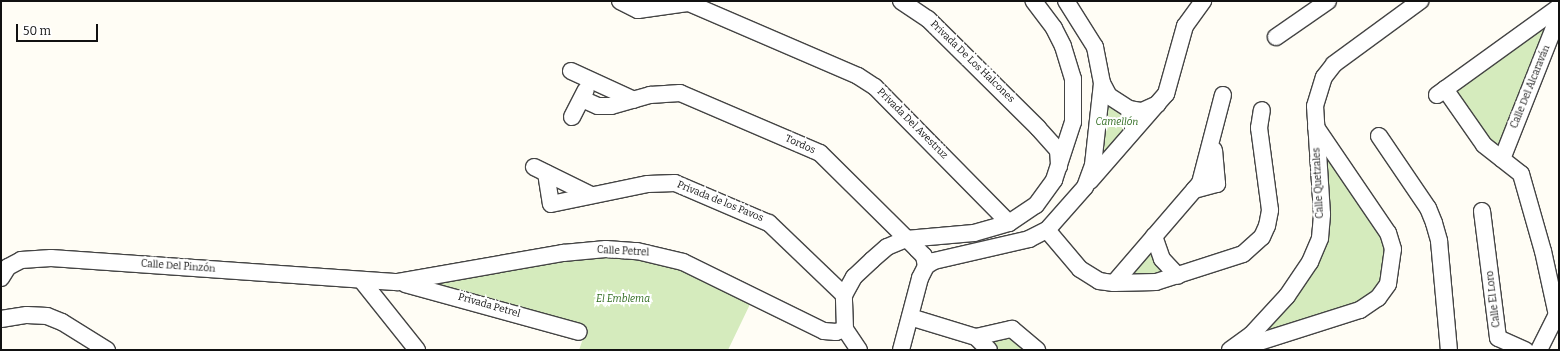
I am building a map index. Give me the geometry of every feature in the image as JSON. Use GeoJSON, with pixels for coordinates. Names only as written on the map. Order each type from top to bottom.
{"type":"FeatureCollection","features":[{"type":"Feature","properties":{"kind":"street","name":"Privada Del Avestruz"},"geometry":{"type":"LineString","coordinates":[[620,1],[638,10],[686,2],[858,76],[876,87],[1009,223]]}},
{"type":"Feature","properties":{"kind":"street","name":"Privada De Los Halcones"},"geometry":{"type":"LineString","coordinates":[[901,1],[928,19],[1038,128],[1058,150],[1059,169]]}},
{"type":"Feature","properties":{"kind":"street"},"geometry":{"type":"LineString","coordinates":[[860,350],[845,329],[844,295],[854,277],[887,247],[906,239],[974,233],[1009,223],[1032,208],[1049,190],[1059,169],[1073,122],[1075,97],[1068,59],[1054,28],[1034,1]]}},
{"type":"Feature","properties":{"kind":"street"},"geometry":{"type":"LineString","coordinates":[[1066,1],[1083,24],[1095,47],[1102,82],[1109,96],[1129,109],[1142,110],[1159,104]]}},
{"type":"Feature","properties":{"kind":"street"},"geometry":{"type":"LineString","coordinates":[[901,350],[920,278],[926,266],[934,261],[1029,239],[1047,230],[1159,104],[1172,78],[1185,26],[1203,1]]}},
{"type":"Feature","properties":{"kind":"street"},"geometry":{"type":"LineString","coordinates":[[1276,37],[1328,1]]}},
{"type":"Feature","properties":{"kind":"street","name":"Calle Quetzales"},"geometry":{"type":"LineString","coordinates":[[1230,350],[1251,335],[1282,302],[1300,279],[1316,250],[1322,214],[1315,127],[1318,90],[1334,64],[1420,1]]}},
{"type":"Feature","properties":{"kind":"street"},"geometry":{"type":"LineString","coordinates":[[1539,350],[1558,312],[1543,251],[1521,174],[1484,145],[1441,92],[1559,7]]}},
{"type":"Feature","properties":{"kind":"street","name":"Calle Del Alcaraván"},"geometry":{"type":"LineString","coordinates":[[1502,159],[1559,15]]}},
{"type":"Feature","properties":{"kind":"street"},"geometry":{"type":"LineString","coordinates":[[571,71],[634,100]]}},
{"type":"Feature","properties":{"kind":"street"},"geometry":{"type":"LineString","coordinates":[[572,117],[591,80]]}},
{"type":"Feature","properties":{"kind":"street"},"geometry":{"type":"LineString","coordinates":[[1085,187],[1094,159],[1102,82]]}},
{"type":"Feature","properties":{"kind":"street","name":"Tordos"},"geometry":{"type":"LineString","coordinates":[[582,99],[598,106],[611,106],[661,94],[680,94],[820,153],[832,162],[924,256],[926,266]]}},
{"type":"Feature","properties":{"kind":"street"},"geometry":{"type":"LineString","coordinates":[[1114,283],[1194,190],[1217,184],[1213,136],[1223,95]]}},
{"type":"Feature","properties":{"kind":"street"},"geometry":{"type":"LineString","coordinates":[[1047,230],[1080,270],[1099,281],[1114,283],[1145,283],[1178,276],[1243,254],[1254,247],[1267,226],[1270,210],[1259,128],[1262,110]]}},
{"type":"Feature","properties":{"kind":"street"},"geometry":{"type":"LineString","coordinates":[[1038,128],[1049,132],[1061,131],[1073,122]]}},
{"type":"Feature","properties":{"kind":"street","name":"Calle Quetzales"},"geometry":{"type":"LineString","coordinates":[[1234,350],[1360,310],[1378,298],[1384,288],[1392,266],[1393,249],[1388,233],[1315,127]]}},
{"type":"Feature","properties":{"kind":"street"},"geometry":{"type":"LineString","coordinates":[[1379,136],[1428,208],[1434,224],[1439,241],[1445,346]]}},
{"type":"Feature","properties":{"kind":"street","name":"Privada de los Pavos"},"geometry":{"type":"LineString","coordinates":[[591,195],[540,170],[552,204],[591,195],[658,183],[675,184],[768,223],[844,295]]}},
{"type":"Feature","properties":{"kind":"street"},"geometry":{"type":"LineString","coordinates":[[1049,190],[1072,201]]}},
{"type":"Feature","properties":{"kind":"street","name":"Calle El Loro"},"geometry":{"type":"LineString","coordinates":[[1482,211],[1486,231],[1498,338],[1525,350]]}},
{"type":"Feature","properties":{"kind":"street"},"geometry":{"type":"LineString","coordinates":[[1154,236],[1162,259],[1178,276]]}},
{"type":"Feature","properties":{"kind":"street","name":"Calle Petrel"},"geometry":{"type":"LineString","coordinates":[[362,281],[398,282],[563,253],[606,249],[637,252],[659,255],[698,268],[824,331],[836,332],[845,329]]}},
{"type":"Feature","properties":{"kind":"street"},"geometry":{"type":"LineString","coordinates":[[1543,251],[1559,260]]}},
{"type":"Feature","properties":{"kind":"street","name":"Calle Del Pinzón"},"geometry":{"type":"LineString","coordinates":[[1,278],[8,268],[21,260],[51,258],[362,281]]}},
{"type":"Feature","properties":{"kind":"street"},"geometry":{"type":"LineString","coordinates":[[362,281],[416,350]]}},
{"type":"Feature","properties":{"kind":"street","name":"Privada Petrel"},"geometry":{"type":"LineString","coordinates":[[398,282],[423,287],[579,332]]}},
{"type":"Feature","properties":{"kind":"street"},"geometry":{"type":"LineString","coordinates":[[1,319],[27,314],[47,316],[62,322],[107,350]]}},
{"type":"Feature","properties":{"kind":"street"},"geometry":{"type":"LineString","coordinates":[[910,317],[986,342],[1012,329],[1037,350]]}},
{"type":"Feature","properties":{"kind":"green space"},"geometry":{"type":"Polygon","coordinates":[[[1559,7],[1502,159],[1445,89],[1559,7]]]}},
{"type":"Feature","properties":{"kind":"green space","name":"Camellón"},"geometry":{"type":"Polygon","coordinates":[[[1102,83],[1116,103],[1159,104],[1093,165],[1102,83]]]}},
{"type":"Feature","properties":{"kind":"green space"},"geometry":{"type":"Polygon","coordinates":[[[1315,127],[1393,249],[1378,298],[1240,344],[1316,250],[1315,127]]]}},
{"type":"Feature","properties":{"kind":"green space"},"geometry":{"type":"Polygon","coordinates":[[[1154,236],[1178,276],[1114,283],[1154,236]]]}},
{"type":"Feature","properties":{"kind":"green space","name":"El Emblema"},"geometry":{"type":"Polygon","coordinates":[[[637,251],[754,296],[728,350],[579,350],[585,333],[423,287],[454,272],[637,251]]]}},
{"type":"Feature","properties":{"kind":"green space"},"geometry":{"type":"Polygon","coordinates":[[[1012,329],[1037,350],[989,350],[976,337],[1012,329]]]}}]}
